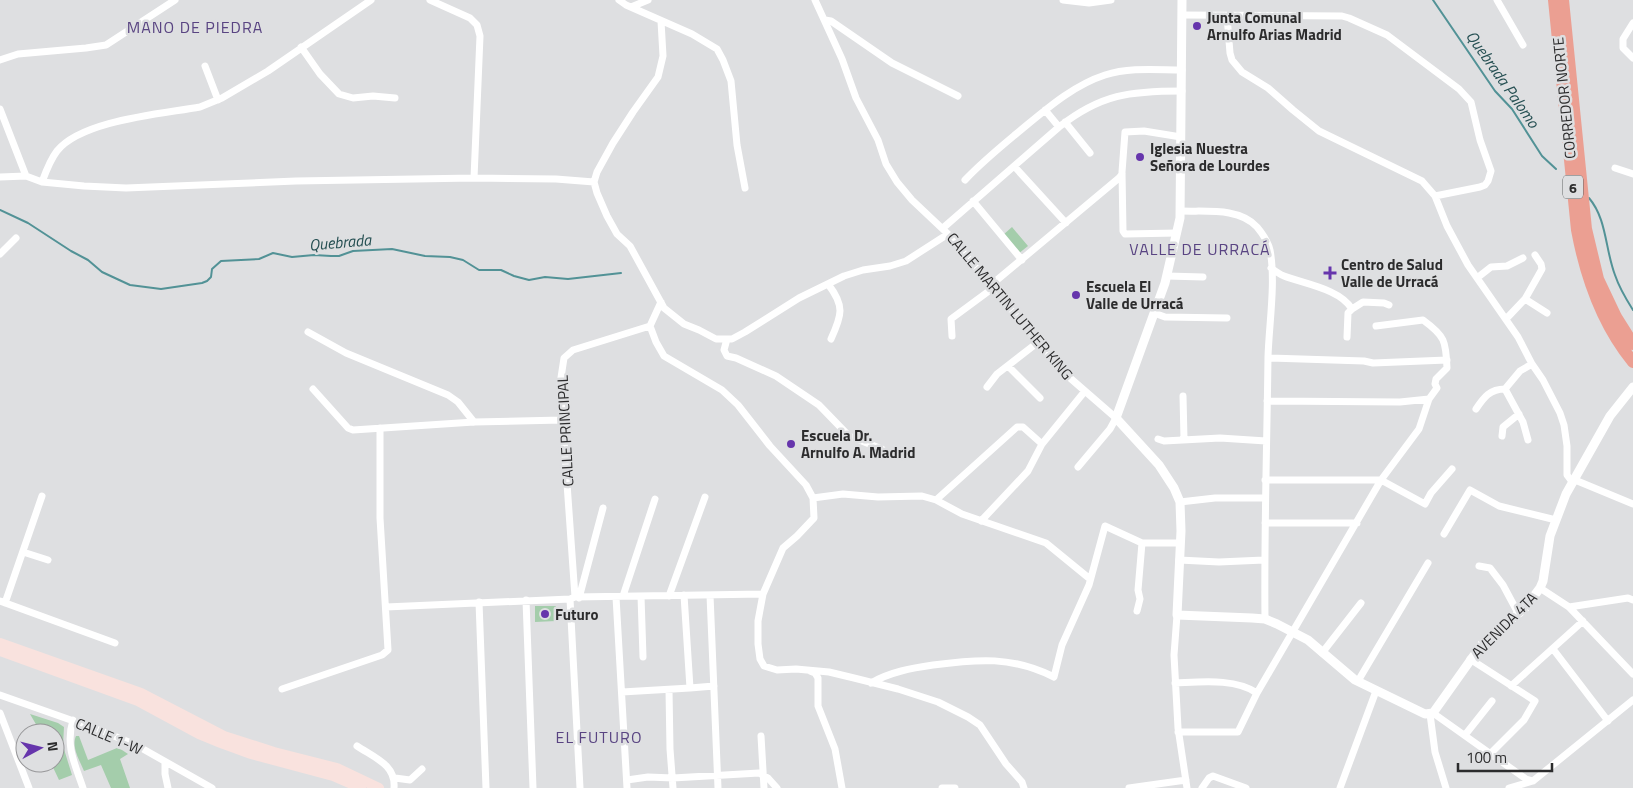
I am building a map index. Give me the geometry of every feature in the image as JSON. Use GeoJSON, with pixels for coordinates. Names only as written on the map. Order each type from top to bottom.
{"type":"FeatureCollection","features":[{"type":"Feature","properties":{"kind":"highway","name":"CORREDOR NORTE"},"geometry":{"type":"LineString","coordinates":[[1554,0],[1577,230],[1582,257],[1590,284],[1608,325],[1633,362]]}},
{"type":"Feature","properties":{"kind":"highway","name":"CORREDOR NORTE"},"geometry":{"type":"LineString","coordinates":[[1563,0],[1586,229],[1598,279],[1616,317],[1633,344]]}},
{"type":"Feature","properties":{"kind":"main road"},"geometry":{"type":"LineString","coordinates":[[0,643],[141,693],[224,736],[274,752],[337,768],[379,788]]}},
{"type":"Feature","properties":{"kind":"main road"},"geometry":{"type":"LineString","coordinates":[[0,652],[138,701],[199,734],[221,743],[251,754],[334,776],[361,788]]}},
{"type":"Feature","properties":{"kind":"street"},"geometry":{"type":"LineString","coordinates":[[0,60],[18,54],[106,45],[175,0]]}},
{"type":"Feature","properties":{"kind":"street"},"geometry":{"type":"LineString","coordinates":[[42,182],[58,150],[86,130],[101,125],[200,108],[218,100],[268,71],[371,0]]}},
{"type":"Feature","properties":{"kind":"street"},"geometry":{"type":"LineString","coordinates":[[430,0],[470,18],[479,30],[480,53],[474,178]]}},
{"type":"Feature","properties":{"kind":"street"},"geometry":{"type":"LineString","coordinates":[[619,0],[632,8],[692,34],[717,50],[731,81],[737,145],[746,188]]}},
{"type":"Feature","properties":{"kind":"street"},"geometry":{"type":"LineString","coordinates":[[632,8],[648,0]]}},
{"type":"Feature","properties":{"kind":"street","name":"CALLE MARTIN LUTHER KING"},"geometry":{"type":"LineString","coordinates":[[815,0],[842,60],[856,98],[878,140],[886,164],[897,182],[912,200],[945,231],[1062,372],[1116,418],[1158,465],[1174,488],[1180,502],[1180,543],[1174,654],[1175,683],[1178,732],[1187,784]]}},
{"type":"Feature","properties":{"kind":"street"},"geometry":{"type":"LineString","coordinates":[[1063,0],[1088,3],[1111,0]]}},
{"type":"Feature","properties":{"kind":"street"},"geometry":{"type":"LineString","coordinates":[[1078,467],[1110,429],[1116,418],[1167,276],[1177,233],[1181,211],[1182,0]]}},
{"type":"Feature","properties":{"kind":"street"},"geometry":{"type":"LineString","coordinates":[[1497,0],[1523,45]]}},
{"type":"Feature","properties":{"kind":"street"},"geometry":{"type":"LineString","coordinates":[[1182,15],[1337,16],[1349,18],[1387,35],[1459,89],[1471,102],[1491,174],[1485,185],[1435,196]]}},
{"type":"Feature","properties":{"kind":"street"},"geometry":{"type":"LineString","coordinates":[[1227,16],[1230,53],[1232,60],[1242,72],[1268,88],[1319,131],[1422,181],[1435,196],[1448,226],[1476,278],[1506,320],[1543,380],[1560,413],[1567,446],[1567,475],[1574,481],[1633,504]]}},
{"type":"Feature","properties":{"kind":"street"},"geometry":{"type":"LineString","coordinates":[[825,20],[831,21],[892,63],[958,96]]}},
{"type":"Feature","properties":{"kind":"street"},"geometry":{"type":"LineString","coordinates":[[661,21],[662,56],[658,77],[618,136],[597,172],[594,182],[606,216],[617,234],[630,246],[664,308],[684,324],[716,339],[732,339],[798,298],[828,284],[863,270],[890,266],[906,261],[945,231],[973,201],[1078,113],[1101,101],[1118,95],[1182,91]]}},
{"type":"Feature","properties":{"kind":"street"},"geometry":{"type":"LineString","coordinates":[[1633,23],[1623,39],[1623,48],[1633,58]]}},
{"type":"Feature","properties":{"kind":"street"},"geometry":{"type":"LineString","coordinates":[[302,47],[324,79],[338,94],[353,98],[373,96],[396,98]]}},
{"type":"Feature","properties":{"kind":"street"},"geometry":{"type":"LineString","coordinates":[[205,66],[218,100]]}},
{"type":"Feature","properties":{"kind":"street"},"geometry":{"type":"LineString","coordinates":[[965,180],[979,165],[1045,110],[1078,87],[1105,75],[1143,69],[1182,70]]}},
{"type":"Feature","properties":{"kind":"street"},"geometry":{"type":"LineString","coordinates":[[0,109],[26,176]]}},
{"type":"Feature","properties":{"kind":"street"},"geometry":{"type":"LineString","coordinates":[[1045,110],[1090,153]]}},
{"type":"Feature","properties":{"kind":"street"},"geometry":{"type":"LineString","coordinates":[[1177,233],[1125,234],[1123,231],[1122,172],[1125,132],[1144,131],[1181,137]]}},
{"type":"Feature","properties":{"kind":"street"},"geometry":{"type":"LineString","coordinates":[[1014,166],[1066,223]]}},
{"type":"Feature","properties":{"kind":"street"},"geometry":{"type":"LineString","coordinates":[[1615,168],[1633,174]]}},
{"type":"Feature","properties":{"kind":"street"},"geometry":{"type":"LineString","coordinates":[[952,336],[951,319],[992,287],[1119,178],[1122,172]]}},
{"type":"Feature","properties":{"kind":"street"},"geometry":{"type":"LineString","coordinates":[[0,177],[26,176],[42,182],[126,188],[474,178],[556,178],[594,182]]}},
{"type":"Feature","properties":{"kind":"street"},"geometry":{"type":"LineString","coordinates":[[973,201],[1022,260]]}},
{"type":"Feature","properties":{"kind":"street"},"geometry":{"type":"LineString","coordinates":[[1181,211],[1228,212],[1246,218],[1256,226],[1270,250],[1272,281],[1265,480],[1265,619]]}},
{"type":"Feature","properties":{"kind":"street"},"geometry":{"type":"LineString","coordinates":[[0,254],[16,238]]}},
{"type":"Feature","properties":{"kind":"street"},"geometry":{"type":"LineString","coordinates":[[1506,320],[1525,299],[1542,269],[1535,254]]}},
{"type":"Feature","properties":{"kind":"street"},"geometry":{"type":"LineString","coordinates":[[1476,278],[1491,267],[1507,266],[1522,258]]}},
{"type":"Feature","properties":{"kind":"street"},"geometry":{"type":"LineString","coordinates":[[1271,268],[1282,276],[1308,283],[1347,300],[1352,309]]}},
{"type":"Feature","properties":{"kind":"street"},"geometry":{"type":"LineString","coordinates":[[1167,276],[1203,277]]}},
{"type":"Feature","properties":{"kind":"street"},"geometry":{"type":"LineString","coordinates":[[828,284],[836,293],[841,305],[838,325],[831,339]]}},
{"type":"Feature","properties":{"kind":"street"},"geometry":{"type":"LineString","coordinates":[[1525,299],[1547,313]]}},
{"type":"Feature","properties":{"kind":"street"},"geometry":{"type":"LineString","coordinates":[[661,302],[650,326],[664,356],[722,390],[738,405],[770,446],[806,485],[813,498],[814,518],[783,548],[762,594],[758,644],[764,666],[772,669],[829,672],[938,702],[980,724],[1024,788]]}},
{"type":"Feature","properties":{"kind":"street"},"geometry":{"type":"LineString","coordinates":[[1347,337],[1348,313],[1352,309],[1363,302],[1384,302],[1388,304]]}},
{"type":"Feature","properties":{"kind":"street"},"geometry":{"type":"LineString","coordinates":[[1154,313],[1165,317],[1227,318]]}},
{"type":"Feature","properties":{"kind":"street"},"geometry":{"type":"LineString","coordinates":[[1178,732],[1238,732],[1257,693],[1381,480],[1419,429],[1429,399],[1437,388],[1435,384],[1436,379],[1447,368],[1446,345],[1438,332],[1423,320],[1376,326]]}},
{"type":"Feature","properties":{"kind":"street","name":"CALLE PRINCIPAL"},"geometry":{"type":"LineString","coordinates":[[580,788],[574,598],[560,384],[564,358],[573,350],[650,326]]}},
{"type":"Feature","properties":{"kind":"street"},"geometry":{"type":"LineString","coordinates":[[308,332],[346,353],[448,395],[458,402],[474,422]]}},
{"type":"Feature","properties":{"kind":"street"},"geometry":{"type":"LineString","coordinates":[[727,339],[724,350],[727,356],[736,358],[776,376],[819,405],[849,436],[882,449]]}},
{"type":"Feature","properties":{"kind":"street"},"geometry":{"type":"LineString","coordinates":[[987,387],[998,374],[1037,343]]}},
{"type":"Feature","properties":{"kind":"street"},"geometry":{"type":"LineString","coordinates":[[1268,358],[1373,362],[1447,360]]}},
{"type":"Feature","properties":{"kind":"street"},"geometry":{"type":"LineString","coordinates":[[1505,389],[1520,371],[1532,364]]}},
{"type":"Feature","properties":{"kind":"street"},"geometry":{"type":"LineString","coordinates":[[1008,366],[1040,398]]}},
{"type":"Feature","properties":{"kind":"street"},"geometry":{"type":"LineString","coordinates":[[313,389],[348,428],[353,430],[474,422],[562,420]]}},
{"type":"Feature","properties":{"kind":"street"},"geometry":{"type":"LineString","coordinates":[[1476,409],[1494,389],[1505,389]]}},
{"type":"Feature","properties":{"kind":"street"},"geometry":{"type":"LineString","coordinates":[[1505,389],[1519,414],[1528,440]]}},
{"type":"Feature","properties":{"kind":"street","name":"AVENIDA 4TA"},"geometry":{"type":"LineString","coordinates":[[1431,714],[1482,644],[1530,602],[1540,588],[1545,574],[1550,536],[1566,494],[1610,416],[1630,390]]}},
{"type":"Feature","properties":{"kind":"street"},"geometry":{"type":"LineString","coordinates":[[981,521],[1028,471],[1042,444],[1085,391]]}},
{"type":"Feature","properties":{"kind":"street"},"geometry":{"type":"LineString","coordinates":[[1182,396],[1184,439]]}},
{"type":"Feature","properties":{"kind":"street"},"geometry":{"type":"LineString","coordinates":[[1268,401],[1400,402],[1429,399]]}},
{"type":"Feature","properties":{"kind":"street"},"geometry":{"type":"LineString","coordinates":[[1502,436],[1504,427],[1519,414]]}},
{"type":"Feature","properties":{"kind":"street"},"geometry":{"type":"LineString","coordinates":[[936,500],[1017,427],[1023,427],[1042,444]]}},
{"type":"Feature","properties":{"kind":"street"},"geometry":{"type":"LineString","coordinates":[[282,689],[382,654],[388,650],[380,518],[380,428]]}},
{"type":"Feature","properties":{"kind":"street"},"geometry":{"type":"LineString","coordinates":[[1158,439],[1164,441],[1220,438],[1266,441]]}},
{"type":"Feature","properties":{"kind":"street"},"geometry":{"type":"LineString","coordinates":[[1265,480],[1381,480],[1425,504],[1431,493],[1452,469]]}},
{"type":"Feature","properties":{"kind":"street"},"geometry":{"type":"LineString","coordinates":[[1444,534],[1470,490],[1499,506],[1556,520]]}},
{"type":"Feature","properties":{"kind":"street"},"geometry":{"type":"LineString","coordinates":[[813,498],[843,494],[878,497],[922,496],[936,500],[962,514],[1046,543],[1090,578]]}},
{"type":"Feature","properties":{"kind":"street"},"geometry":{"type":"LineString","coordinates":[[42,496],[23,552],[3,602],[115,642]]}},
{"type":"Feature","properties":{"kind":"street"},"geometry":{"type":"LineString","coordinates":[[669,596],[705,497]]}},
{"type":"Feature","properties":{"kind":"street"},"geometry":{"type":"LineString","coordinates":[[1180,502],[1215,498],[1265,498]]}},
{"type":"Feature","properties":{"kind":"street"},"geometry":{"type":"LineString","coordinates":[[627,788],[620,597],[655,499]]}},
{"type":"Feature","properties":{"kind":"street"},"geometry":{"type":"LineString","coordinates":[[574,598],[602,508]]}},
{"type":"Feature","properties":{"kind":"street"},"geometry":{"type":"LineString","coordinates":[[1265,523],[1357,524]]}},
{"type":"Feature","properties":{"kind":"street"},"geometry":{"type":"LineString","coordinates":[[870,683],[882,676],[903,670],[980,659],[1012,663],[1039,670],[1054,677],[1062,645],[1086,592],[1105,526],[1142,543],[1180,543]]}},
{"type":"Feature","properties":{"kind":"street"},"geometry":{"type":"LineString","coordinates":[[1136,611],[1140,599],[1138,590],[1142,543]]}},
{"type":"Feature","properties":{"kind":"street"},"geometry":{"type":"LineString","coordinates":[[23,552],[48,560]]}},
{"type":"Feature","properties":{"kind":"street"},"geometry":{"type":"LineString","coordinates":[[1179,560],[1219,562],[1264,560]]}},
{"type":"Feature","properties":{"kind":"street"},"geometry":{"type":"LineString","coordinates":[[1358,681],[1428,563]]}},
{"type":"Feature","properties":{"kind":"street"},"geometry":{"type":"LineString","coordinates":[[1479,566],[1490,568],[1503,585],[1518,613]]}},
{"type":"Feature","properties":{"kind":"street"},"geometry":{"type":"LineString","coordinates":[[1540,588],[1569,607],[1633,674]]}},
{"type":"Feature","properties":{"kind":"street"},"geometry":{"type":"LineString","coordinates":[[386,607],[574,598],[762,594]]}},
{"type":"Feature","properties":{"kind":"street"},"geometry":{"type":"LineString","coordinates":[[684,595],[690,688]]}},
{"type":"Feature","properties":{"kind":"street"},"geometry":{"type":"LineString","coordinates":[[710,595],[718,788]]}},
{"type":"Feature","properties":{"kind":"street"},"geometry":{"type":"LineString","coordinates":[[641,596],[643,656]]}},
{"type":"Feature","properties":{"kind":"street"},"geometry":{"type":"LineString","coordinates":[[1569,607],[1628,598],[1633,600]]}},
{"type":"Feature","properties":{"kind":"street"},"geometry":{"type":"LineString","coordinates":[[526,600],[533,788]]}},
{"type":"Feature","properties":{"kind":"street"},"geometry":{"type":"LineString","coordinates":[[479,602],[486,788]]}},
{"type":"Feature","properties":{"kind":"street"},"geometry":{"type":"LineString","coordinates":[[1322,653],[1361,603]]}},
{"type":"Feature","properties":{"kind":"street"},"geometry":{"type":"LineString","coordinates":[[1177,615],[1265,619],[1293,632],[1308,640],[1344,672],[1358,681],[1425,714],[1431,714],[1491,753],[1526,779],[1533,781]]}},
{"type":"Feature","properties":{"kind":"street"},"geometry":{"type":"LineString","coordinates":[[1511,686],[1583,621]]}},
{"type":"Feature","properties":{"kind":"street"},"geometry":{"type":"LineString","coordinates":[[1553,649],[1608,721]]}},
{"type":"Feature","properties":{"kind":"street"},"geometry":{"type":"LineString","coordinates":[[1470,659],[1535,702],[1524,720],[1491,753]]}},
{"type":"Feature","properties":{"kind":"street"},"geometry":{"type":"LineString","coordinates":[[810,671],[815,673],[818,678],[818,706],[835,749],[842,788]]}},
{"type":"Feature","properties":{"kind":"street"},"geometry":{"type":"LineString","coordinates":[[1175,683],[1237,684],[1250,688],[1257,693]]}},
{"type":"Feature","properties":{"kind":"street"},"geometry":{"type":"LineString","coordinates":[[622,692],[714,686]]}},
{"type":"Feature","properties":{"kind":"street"},"geometry":{"type":"LineString","coordinates":[[669,690],[673,788]]}},
{"type":"Feature","properties":{"kind":"street"},"geometry":{"type":"LineString","coordinates":[[1340,788],[1376,691]]}},
{"type":"Feature","properties":{"kind":"street","name":"CALLE 1-W"},"geometry":{"type":"LineString","coordinates":[[0,695],[136,745],[212,788]]}},
{"type":"Feature","properties":{"kind":"street"},"geometry":{"type":"LineString","coordinates":[[1509,788],[1533,781],[1633,700]]}},
{"type":"Feature","properties":{"kind":"street"},"geometry":{"type":"LineString","coordinates":[[1465,736],[1492,701]]}},
{"type":"Feature","properties":{"kind":"street"},"geometry":{"type":"LineString","coordinates":[[0,713],[29,788]]}},
{"type":"Feature","properties":{"kind":"street"},"geometry":{"type":"LineString","coordinates":[[1431,714],[1435,752],[1446,788]]}},
{"type":"Feature","properties":{"kind":"street"},"geometry":{"type":"LineString","coordinates":[[72,720],[69,732],[69,746],[83,788]]}},
{"type":"Feature","properties":{"kind":"street"},"geometry":{"type":"LineString","coordinates":[[761,736],[764,788]]}},
{"type":"Feature","properties":{"kind":"street"},"geometry":{"type":"LineString","coordinates":[[358,746],[390,768],[395,778],[394,788]]}},
{"type":"Feature","properties":{"kind":"street"},"geometry":{"type":"LineString","coordinates":[[165,763],[164,774],[168,788]]}},
{"type":"Feature","properties":{"kind":"street"},"geometry":{"type":"LineString","coordinates":[[395,778],[410,780],[422,769]]}},
{"type":"Feature","properties":{"kind":"street"},"geometry":{"type":"LineString","coordinates":[[627,780],[648,777],[673,778],[759,773],[763,774],[777,788]]}},
{"type":"Feature","properties":{"kind":"street"},"geometry":{"type":"LineString","coordinates":[[1202,788],[1209,778],[1213,776],[1246,788]]}},
{"type":"Feature","properties":{"kind":"street"},"geometry":{"type":"LineString","coordinates":[[1129,788],[1187,784]]}},
{"type":"Feature","properties":{"kind":"street"},"geometry":{"type":"LineString","coordinates":[[942,788],[955,788]]}},
{"type":"Feature","properties":{"kind":"green space"},"geometry":{"type":"Polygon","coordinates":[[[1012,227],[1028,246],[1018,254],[1003,235],[1012,227]]]}},
{"type":"Feature","properties":{"kind":"green space","name":"Futuro"},"geometry":{"type":"Polygon","coordinates":[[[535,606],[556,606],[556,621],[535,622],[535,606]]]}},
{"type":"Feature","properties":{"kind":"green space"},"geometry":{"type":"Polygon","coordinates":[[[30,714],[58,723],[35,723],[30,714]]]}},
{"type":"Feature","properties":{"kind":"green space"},"geometry":{"type":"Polygon","coordinates":[[[76,736],[79,736],[88,760],[117,748],[128,754],[120,759],[130,788],[111,788],[101,765],[84,771],[75,749],[76,736]]]}},
{"type":"Feature","properties":{"kind":"green space"},"geometry":{"type":"Polygon","coordinates":[[[65,752],[72,775],[59,780],[56,773],[65,773],[65,752]]]}},
{"type":"Feature","properties":{"kind":"waterway","name":"Quebrada Palomo"},"geometry":{"type":"LineString","coordinates":[[1433,0],[1495,91],[1512,109],[1542,156],[1556,169]]}},
{"type":"Feature","properties":{"kind":"waterway","name":"Quebrada Palomo"},"geometry":{"type":"LineString","coordinates":[[1589,198],[1599,215],[1617,279],[1633,310]]}},
{"type":"Feature","properties":{"kind":"waterway","name":"Quebrada"},"geometry":{"type":"LineString","coordinates":[[0,210],[28,223],[88,260],[102,272],[130,285],[161,289],[207,281],[211,277],[212,269],[221,261],[259,259],[273,253],[292,257],[314,255],[339,256],[353,251],[392,249],[425,256],[450,257],[463,260],[479,270],[501,270],[529,280],[545,277],[568,279],[621,273]]}},
{"type":"Feature","properties":{"kind":"place","name":"Junta Comunal Arnulfo Arias Madrid"},"geometry":{"type":"Point","coordinates":[1197,26]}},
{"type":"Feature","properties":{"kind":"place","name":"Iglesia Nuestra Señora de Lourdes"},"geometry":{"type":"Point","coordinates":[1140,157]}},
{"type":"Feature","properties":{"kind":"place","name":"Centro de Salud Valle de Urracá"},"geometry":{"type":"Point","coordinates":[1330,273]}},
{"type":"Feature","properties":{"kind":"place","name":"Escuela El Valle de Urracá"},"geometry":{"type":"Point","coordinates":[1076,295]}},
{"type":"Feature","properties":{"kind":"place","name":"Escuela Dr. Arnulfo A. Madrid"},"geometry":{"type":"Point","coordinates":[791,444]}},
{"type":"Feature","properties":{"kind":"place","name":"Futuro"},"geometry":{"type":"Point","coordinates":[545,614]}},
{"type":"Feature","properties":{"kind":"district","name":"MANO DE PIEDRA"},"geometry":{"type":"Point","coordinates":[195,27]}},
{"type":"Feature","properties":{"kind":"district","name":"VALLE DE URRACÁ"},"geometry":{"type":"Point","coordinates":[1200,249]}},
{"type":"Feature","properties":{"kind":"district","name":"EL FUTURO"},"geometry":{"type":"Point","coordinates":[599,737]}}]}
